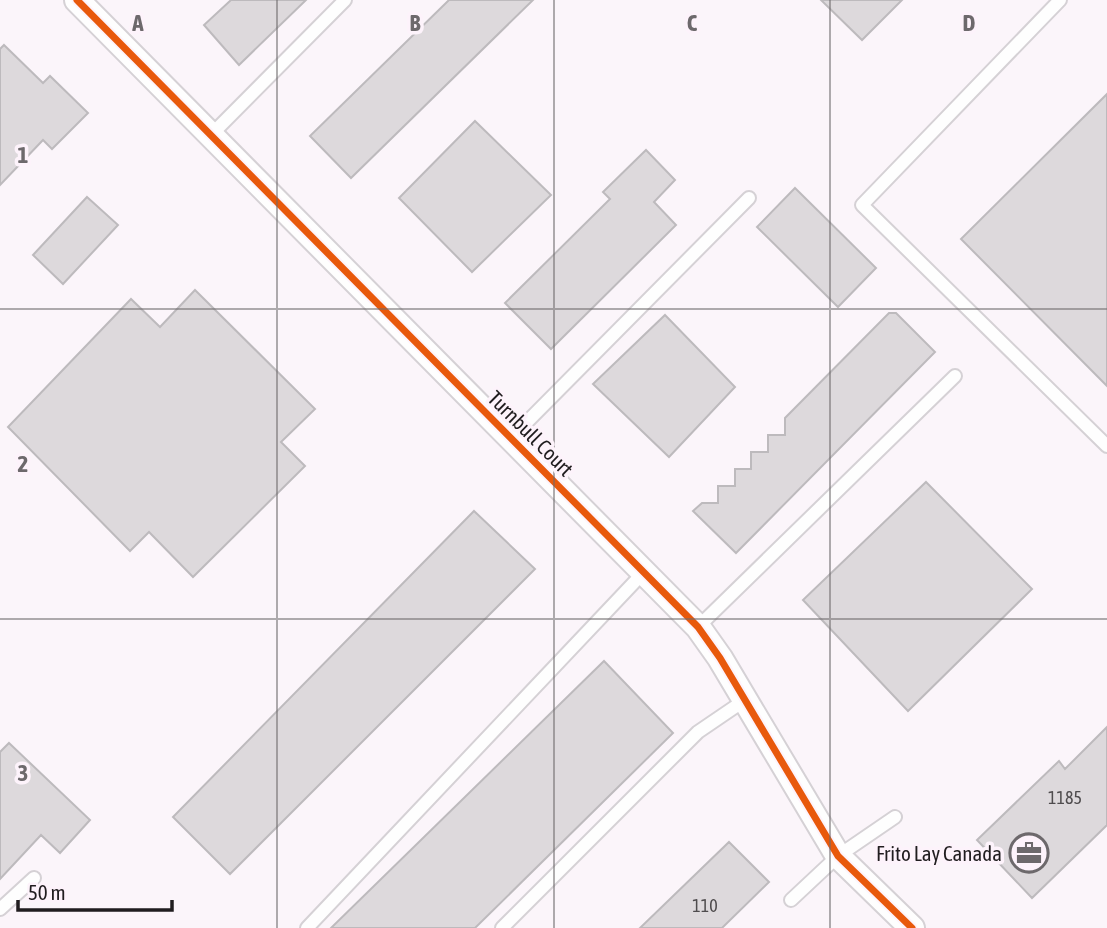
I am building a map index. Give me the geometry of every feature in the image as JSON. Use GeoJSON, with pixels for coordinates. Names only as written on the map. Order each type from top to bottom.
{"type":"FeatureCollection","features":[{"type":"Feature","properties":{"kind":"street","name":"Turnbull Court"},"geometry":{"type":"LineString","coordinates":[[77,0],[698,627],[720,658],[838,856],[912,928]]}},
{"type":"Feature","properties":{"kind":"lane"},"geometry":{"type":"LineString","coordinates":[[211,135],[345,0]]}},
{"type":"Feature","properties":{"kind":"lane"},"geometry":{"type":"LineString","coordinates":[[1060,0],[862,205],[1107,446]]}},
{"type":"Feature","properties":{"kind":"lane"},"geometry":{"type":"LineString","coordinates":[[511,438],[749,198]]}},
{"type":"Feature","properties":{"kind":"lane"},"geometry":{"type":"LineString","coordinates":[[698,627],[955,376]]}},
{"type":"Feature","properties":{"kind":"lane"},"geometry":{"type":"LineString","coordinates":[[307,928],[644,572]]}},
{"type":"Feature","properties":{"kind":"lane"},"geometry":{"type":"LineString","coordinates":[[502,928],[698,732],[745,700]]}},
{"type":"Feature","properties":{"kind":"lane"},"geometry":{"type":"LineString","coordinates":[[791,900],[838,856],[895,817]]}},
{"type":"Feature","properties":{"kind":"lane"},"geometry":{"type":"LineString","coordinates":[[0,909],[34,878]]}},
{"type":"Feature","properties":{"kind":"building"},"geometry":{"type":"Polygon","coordinates":[[[231,0],[306,0],[239,65],[204,25],[231,0]]]}},
{"type":"Feature","properties":{"kind":"building"},"geometry":{"type":"Polygon","coordinates":[[[449,0],[533,0],[351,178],[310,136],[449,0]]]}},
{"type":"Feature","properties":{"kind":"building"},"geometry":{"type":"Polygon","coordinates":[[[821,0],[902,0],[862,40],[821,0]]]}},
{"type":"Feature","properties":{"kind":"building"},"geometry":{"type":"Polygon","coordinates":[[[4,45],[43,83],[50,76],[88,113],[52,149],[43,140],[0,185],[0,49],[4,45]]]}},
{"type":"Feature","properties":{"kind":"building"},"geometry":{"type":"Polygon","coordinates":[[[1107,94],[1107,386],[961,239],[1107,94]]]}},
{"type":"Feature","properties":{"kind":"building"},"geometry":{"type":"Polygon","coordinates":[[[475,121],[551,195],[472,272],[399,198],[475,121]]]}},
{"type":"Feature","properties":{"kind":"building"},"geometry":{"type":"Polygon","coordinates":[[[646,150],[675,180],[654,202],[676,225],[551,349],[505,303],[610,199],[603,192],[646,150]]]}},
{"type":"Feature","properties":{"kind":"building"},"geometry":{"type":"Polygon","coordinates":[[[795,188],[876,268],[838,307],[757,227],[795,188]]]}},
{"type":"Feature","properties":{"kind":"building"},"geometry":{"type":"Polygon","coordinates":[[[87,197],[118,225],[63,284],[33,255],[87,197]]]}},
{"type":"Feature","properties":{"kind":"building"},"geometry":{"type":"Polygon","coordinates":[[[195,290],[315,409],[281,442],[305,466],[193,577],[149,532],[130,551],[8,427],[131,299],[160,327],[195,290]]]}},
{"type":"Feature","properties":{"kind":"building"},"geometry":{"type":"Polygon","coordinates":[[[889,313],[896,313],[935,352],[736,553],[693,511],[702,503],[718,503],[718,486],[735,486],[735,469],[751,469],[751,452],[768,452],[768,435],[785,435],[785,418],[889,313]]]}},
{"type":"Feature","properties":{"kind":"building"},"geometry":{"type":"Polygon","coordinates":[[[665,315],[735,387],[669,457],[593,384],[665,315]]]}},
{"type":"Feature","properties":{"kind":"building"},"geometry":{"type":"Polygon","coordinates":[[[926,482],[1032,589],[908,711],[803,600],[926,482]]]}},
{"type":"Feature","properties":{"kind":"building"},"geometry":{"type":"Polygon","coordinates":[[[474,511],[535,569],[230,874],[173,817],[474,511]]]}},
{"type":"Feature","properties":{"kind":"building"},"geometry":{"type":"Polygon","coordinates":[[[604,661],[673,733],[475,928],[331,928],[604,661]]]}},
{"type":"Feature","properties":{"kind":"building"},"geometry":{"type":"Polygon","coordinates":[[[1107,727],[1107,825],[1032,898],[977,840],[1059,761],[1065,769],[1107,727]]]}},
{"type":"Feature","properties":{"kind":"building"},"geometry":{"type":"Polygon","coordinates":[[[9,743],[90,820],[60,853],[41,835],[0,879],[0,752],[9,743]]]}},
{"type":"Feature","properties":{"kind":"building"},"geometry":{"type":"Polygon","coordinates":[[[729,842],[769,882],[722,928],[640,928],[729,842]]]}},
{"type":"Feature","properties":{"kind":"cycle path"},"geometry":{"type":"LineString","coordinates":[[77,0],[698,627],[720,658],[838,856],[912,928]]}},
{"type":"Feature","properties":{"kind":"place","name":"Frito Lay Canada"},"geometry":{"type":"Point","coordinates":[1029,853]}}]}
